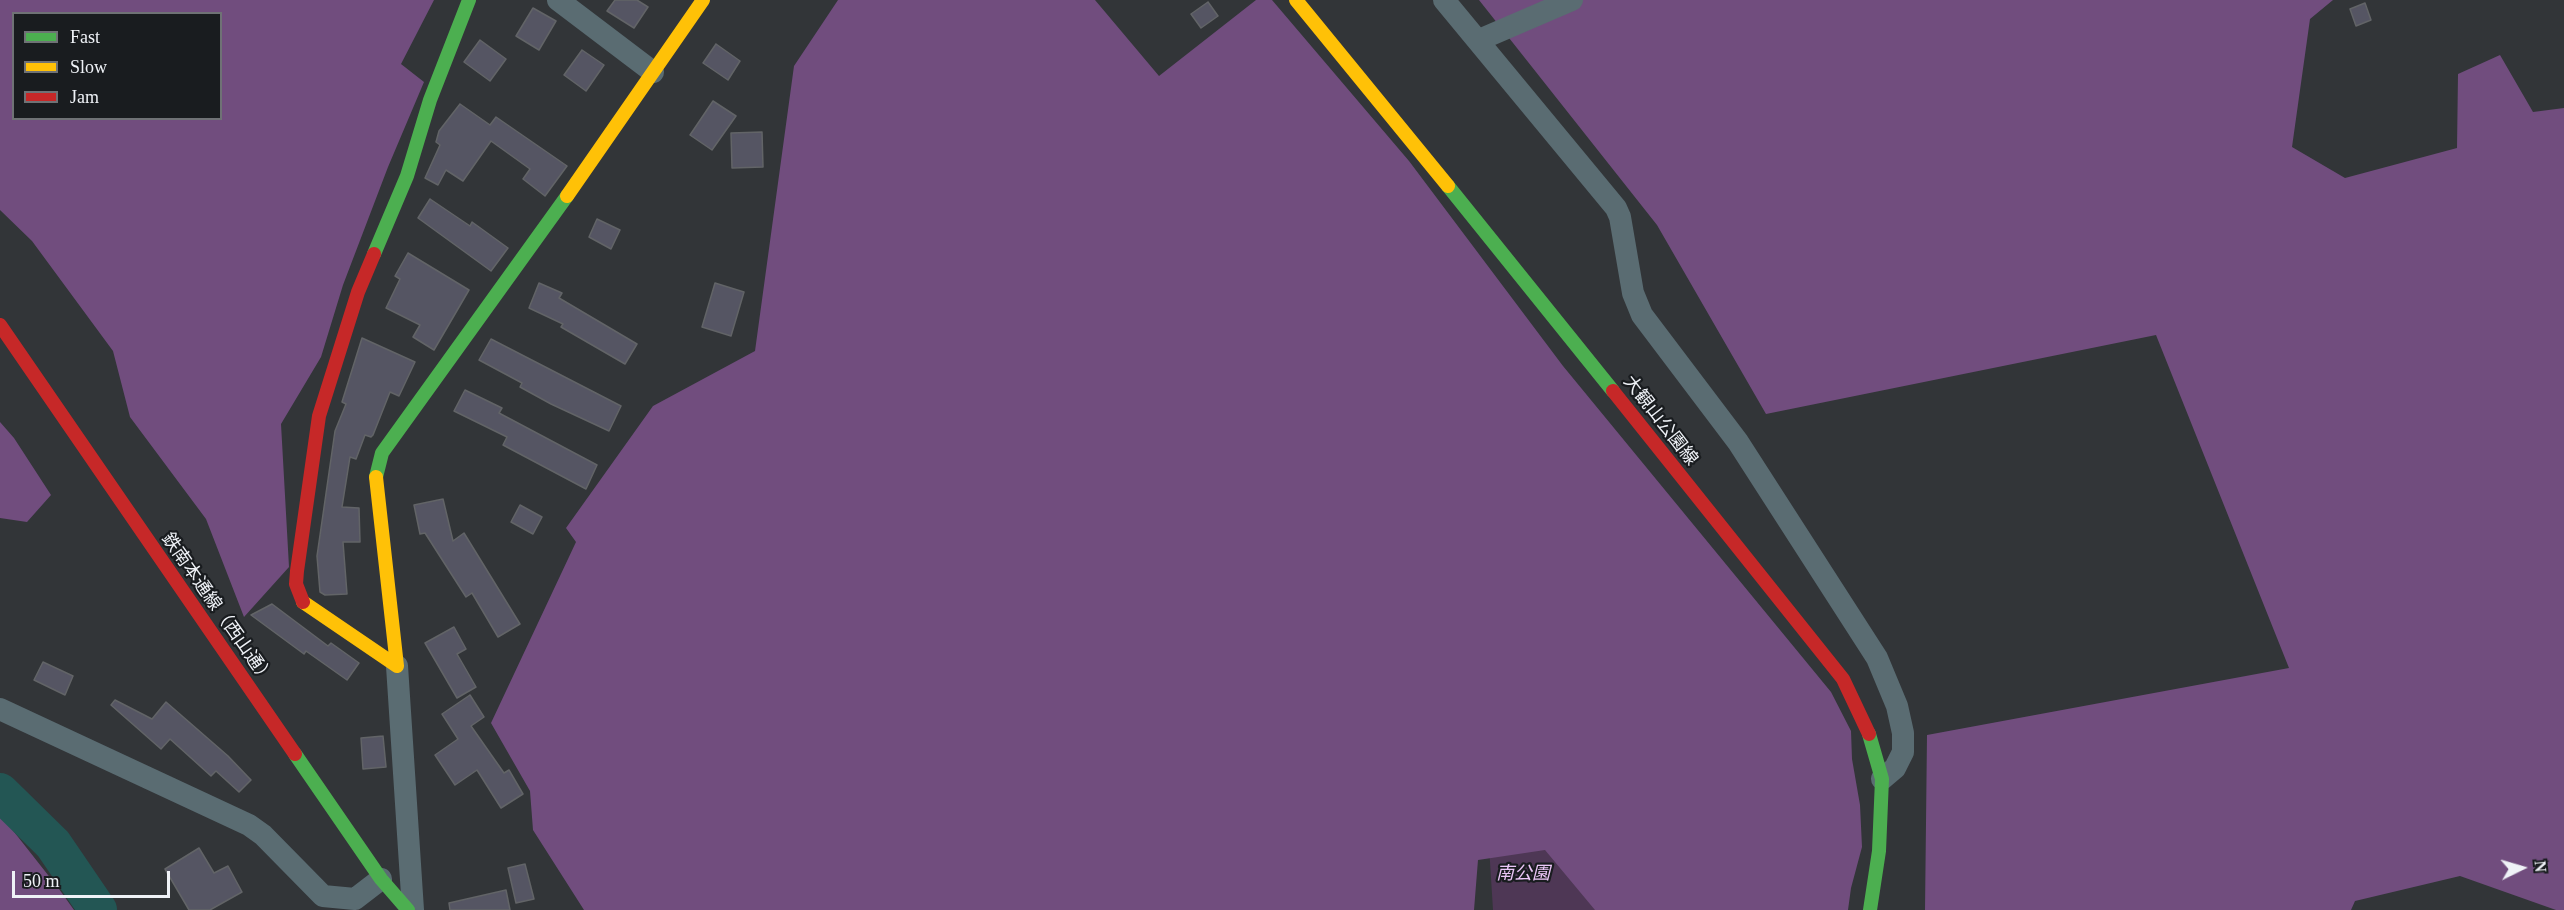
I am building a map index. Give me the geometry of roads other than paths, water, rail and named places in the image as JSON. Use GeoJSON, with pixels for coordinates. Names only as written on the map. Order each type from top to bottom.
{"type":"FeatureCollection","features":[{"type":"Feature","properties":{"kind":"street"},"geometry":{"type":"LineString","coordinates":[[397,666],[302,601],[298,594],[296,578],[319,416],[358,292],[407,176],[430,100],[469,0]]}},
{"type":"Feature","properties":{"kind":"street"},"geometry":{"type":"LineString","coordinates":[[558,0],[653,72]]}},
{"type":"Feature","properties":{"kind":"street"},"geometry":{"type":"LineString","coordinates":[[413,910],[397,666],[375,472],[382,453],[703,0]]}},
{"type":"Feature","properties":{"kind":"street","name":"大観山公園線"},"geometry":{"type":"LineString","coordinates":[[1296,0],[1500,248],[1843,679],[1868,729],[1882,779],[1879,851],[1870,910]]}},
{"type":"Feature","properties":{"kind":"street"},"geometry":{"type":"LineString","coordinates":[[1444,0],[1616,208],[1620,217],[1633,293],[1642,315],[1738,442],[1877,658],[1897,706],[1903,733],[1903,752],[1895,768],[1882,779]]}},
{"type":"Feature","properties":{"kind":"street"},"geometry":{"type":"LineString","coordinates":[[1479,40],[1572,0]]}},
{"type":"Feature","properties":{"kind":"street","name":"鉄南本通線（西山通）"},"geometry":{"type":"LineString","coordinates":[[0,325],[381,879],[408,910]]}},
{"type":"Feature","properties":{"kind":"street"},"geometry":{"type":"LineString","coordinates":[[0,709],[249,825],[264,835],[323,896],[355,899],[381,879]]}},
{"type":"Feature","properties":{"kind":"waterway"},"geometry":{"type":"LineString","coordinates":[[0,792],[53,844],[98,910]]}},
{"type":"Feature","properties":{"kind":"park label","name":"南公園"},"geometry":{"type":"Point","coordinates":[1523,874]}}]}
